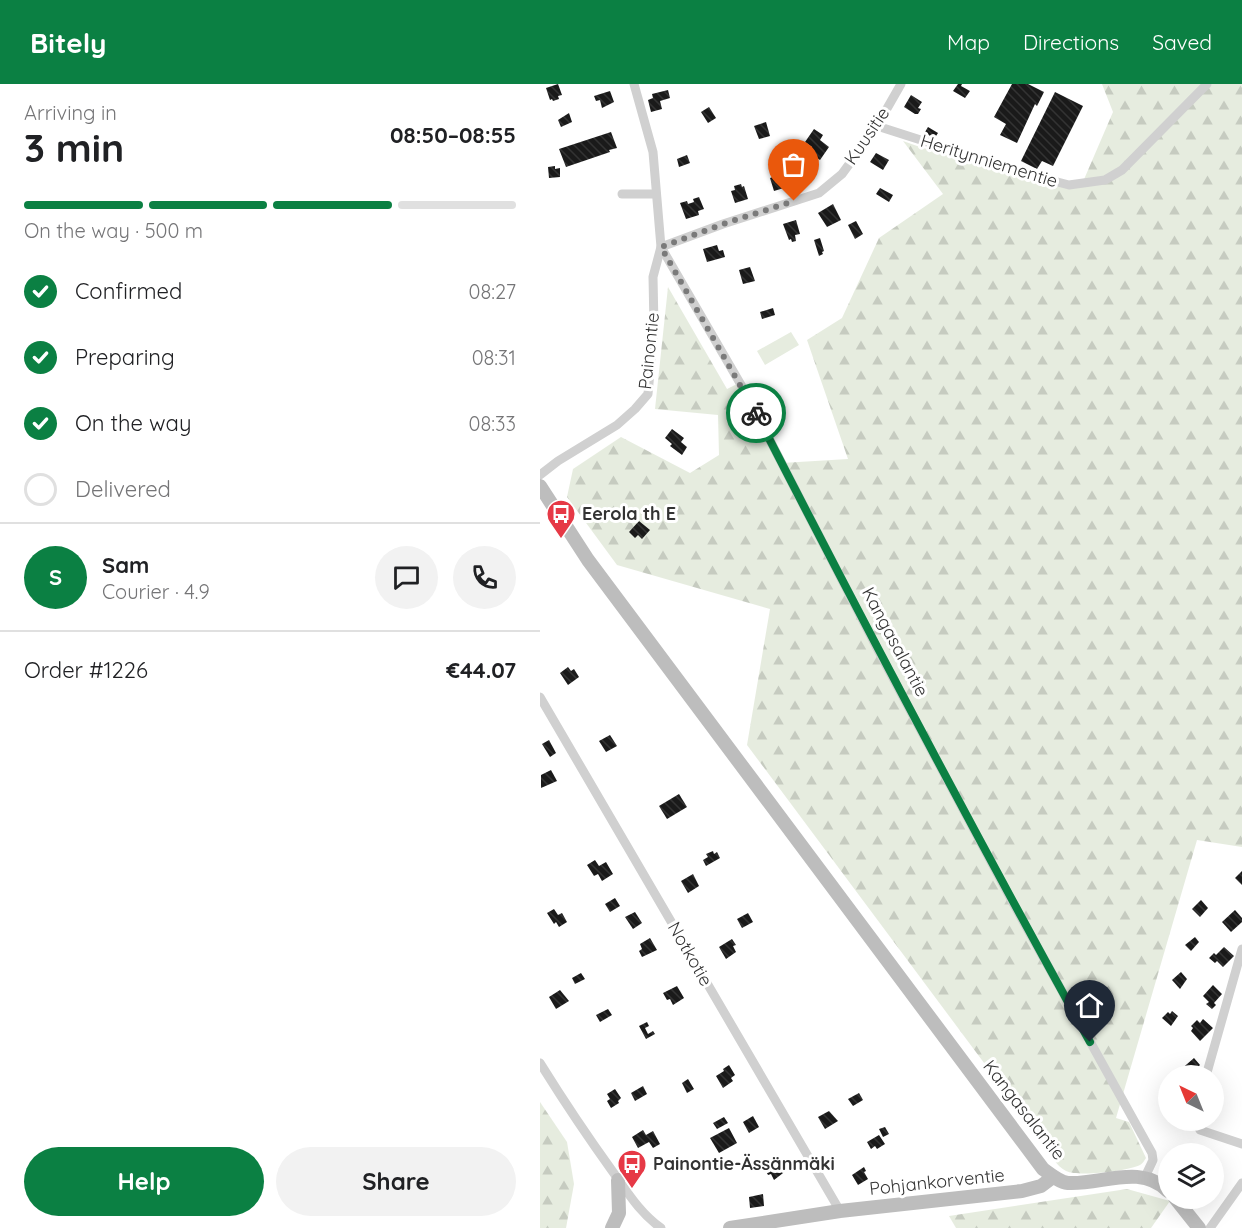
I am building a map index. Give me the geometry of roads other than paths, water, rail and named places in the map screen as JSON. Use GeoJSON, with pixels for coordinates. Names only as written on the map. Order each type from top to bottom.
{"type":"FeatureCollection","features":[{"type":"Feature","properties":{"kind":"main road","name":"Kangasalantie"},"geometry":{"type":"LineString","coordinates":[[540,486],[588,560],[1031,1154],[1053,1177]]}},
{"type":"Feature","properties":{"kind":"main road"},"geometry":{"type":"LineString","coordinates":[[1053,1177],[1066,1183],[1145,1177],[1158,1182]]}},
{"type":"Feature","properties":{"kind":"main road","name":"Pohjankorventie"},"geometry":{"type":"LineString","coordinates":[[730,1228],[840,1211],[1022,1191],[1041,1186],[1053,1177]]}},
{"type":"Feature","properties":{"kind":"main road"},"geometry":{"type":"LineString","coordinates":[[612,1228],[619,1213],[618,1180]]}},
{"type":"Feature","properties":{"kind":"main road"},"geometry":{"type":"LineString","coordinates":[[1184,1209],[1199,1228]]}},
{"type":"Feature","properties":{"kind":"street","name":"Kuusitie"},"geometry":{"type":"LineString","coordinates":[[661,247],[819,193],[842,174],[877,126],[901,84]]}},
{"type":"Feature","properties":{"kind":"street","name":"Heritynniementie"},"geometry":{"type":"LineString","coordinates":[[877,126],[1027,174],[1069,185],[1082,184],[1105,180],[1122,170],[1207,84]]}},
{"type":"Feature","properties":{"kind":"street","name":"Kangasalantie"},"geometry":{"type":"LineString","coordinates":[[636,85],[653,152],[661,247],[744,390],[1007,893],[1152,1152],[1153,1160],[1145,1177]]}},
{"type":"Feature","properties":{"kind":"street"},"geometry":{"type":"LineString","coordinates":[[622,195],[656,194]]}},
{"type":"Feature","properties":{"kind":"street","name":"Painontie"},"geometry":{"type":"LineString","coordinates":[[540,475],[558,461],[617,425],[648,394],[654,326],[653,277],[661,247]]}},
{"type":"Feature","properties":{"kind":"street","name":"Notkotie"},"geometry":{"type":"LineString","coordinates":[[540,697],[840,1211]]}},
{"type":"Feature","properties":{"kind":"street"},"geometry":{"type":"LineString","coordinates":[[1209,1065],[1242,949]]}},
{"type":"Feature","properties":{"kind":"street"},"geometry":{"type":"LineString","coordinates":[[540,1063],[583,1131],[636,1206],[661,1228]]}},
{"type":"Feature","properties":{"kind":"street"},"geometry":{"type":"LineString","coordinates":[[1203,1131],[1242,1144]]}},
{"type":"Feature","properties":{"kind":"street"},"geometry":{"type":"LineString","coordinates":[[1210,1228],[1242,1183]]}},
{"type":"Feature","properties":{"kind":"place","name":"Eerola th E"},"geometry":{"type":"Point","coordinates":[561,540]}},
{"type":"Feature","properties":{"kind":"place","name":"Painontie-Ässänmäki"},"geometry":{"type":"Point","coordinates":[632,1190]}}]}
